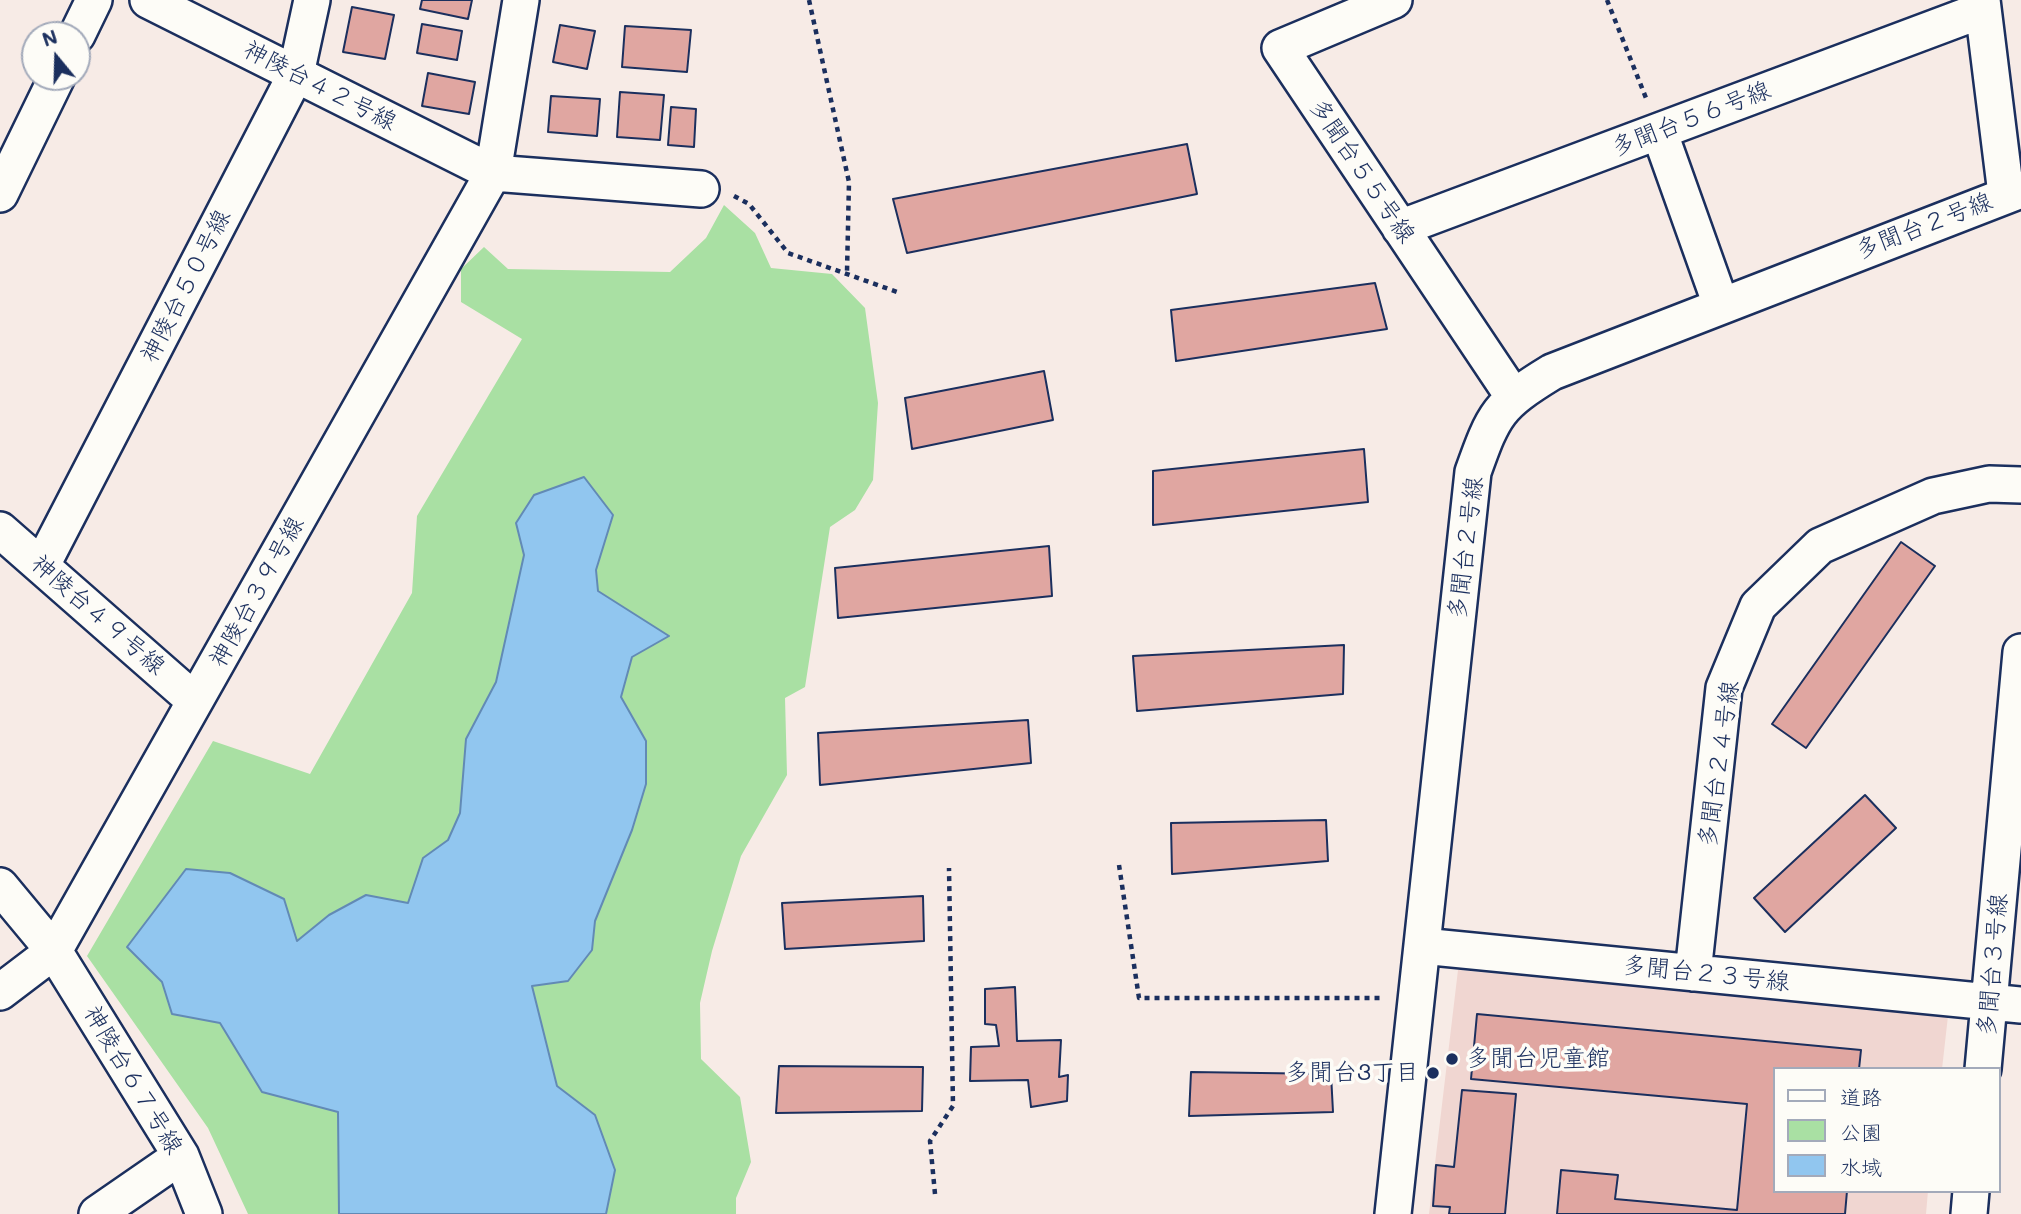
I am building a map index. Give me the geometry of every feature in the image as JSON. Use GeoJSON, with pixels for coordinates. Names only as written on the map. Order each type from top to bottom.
{"type":"FeatureCollection","features":[{"type":"Feature","properties":{"kind":"street"},"geometry":{"type":"LineString","coordinates":[[84,21],[94,0]]}},
{"type":"Feature","properties":{"kind":"street","name":"神陵台４２号線"},"geometry":{"type":"LineString","coordinates":[[148,0],[493,173]]}},
{"type":"Feature","properties":{"kind":"street","name":"神陵台５０号線"},"geometry":{"type":"LineString","coordinates":[[42,565],[296,74],[312,0]]}},
{"type":"Feature","properties":{"kind":"street","name":"神陵台３９号線"},"geometry":{"type":"LineString","coordinates":[[0,992],[54,951],[493,173],[521,0]]}},
{"type":"Feature","properties":{"kind":"street","name":"多聞台５５号線"},"geometry":{"type":"LineString","coordinates":[[1394,0],[1280,48],[1513,396]]}},
{"type":"Feature","properties":{"kind":"street"},"geometry":{"type":"LineString","coordinates":[[1982,5],[2013,192]]}},
{"type":"Feature","properties":{"kind":"street","name":"多聞台５６号線"},"geometry":{"type":"LineString","coordinates":[[1400,228],[1982,5]]}},
{"type":"Feature","properties":{"kind":"street"},"geometry":{"type":"LineString","coordinates":[[0,194],[50,91]]}},
{"type":"Feature","properties":{"kind":"street"},"geometry":{"type":"LineString","coordinates":[[1659,131],[1721,305]]}},
{"type":"Feature","properties":{"kind":"street"},"geometry":{"type":"LineString","coordinates":[[493,173],[701,189]]}},
{"type":"Feature","properties":{"kind":"street","name":"多聞台２号線"},"geometry":{"type":"LineString","coordinates":[[1393,1214],[1473,472],[1490,425],[1513,396],[1552,372],[2013,192]]}},
{"type":"Feature","properties":{"kind":"street","name":"多聞台２４号線"},"geometry":{"type":"LineString","coordinates":[[1693,973],[1724,688],[1758,607],[1820,547],[1933,496],[1989,484],[2021,485]]}},
{"type":"Feature","properties":{"kind":"street","name":"神陵台４９号線"},"geometry":{"type":"LineString","coordinates":[[0,530],[195,701]]}},
{"type":"Feature","properties":{"kind":"street","name":"多聞台３号線"},"geometry":{"type":"LineString","coordinates":[[1984,1067],[2005,1004],[2021,653]]}},
{"type":"Feature","properties":{"kind":"street","name":"神陵台６７号線"},"geometry":{"type":"LineString","coordinates":[[0,886],[54,951],[181,1156],[204,1214]]}},
{"type":"Feature","properties":{"kind":"street","name":"多聞台２３号線"},"geometry":{"type":"LineString","coordinates":[[1422,946],[2005,1004]]}},
{"type":"Feature","properties":{"kind":"street"},"geometry":{"type":"LineString","coordinates":[[97,1214],[181,1156]]}},
{"type":"Feature","properties":{"kind":"street"},"geometry":{"type":"LineString","coordinates":[[1969,1214],[1971,1193]]}},
{"type":"Feature","properties":{"kind":"path"},"geometry":{"type":"LineString","coordinates":[[809,0],[849,182],[847,272]]}},
{"type":"Feature","properties":{"kind":"path"},"geometry":{"type":"LineString","coordinates":[[1607,0],[1659,131]]}},
{"type":"Feature","properties":{"kind":"path"},"geometry":{"type":"LineString","coordinates":[[701,189],[723,191],[749,204],[788,253],[900,293]]}},
{"type":"Feature","properties":{"kind":"path"},"geometry":{"type":"LineString","coordinates":[[1119,865],[1139,998],[1417,998]]}},
{"type":"Feature","properties":{"kind":"path"},"geometry":{"type":"LineString","coordinates":[[935,1194],[930,1141],[953,1105],[949,868]]}},
{"type":"Feature","properties":{"kind":"shaded area"},"geometry":{"type":"Polygon","coordinates":[[[1458,970],[1948,1016],[1942,1067],[1772,1067],[1772,1193],[1928,1193],[1926,1214],[1429,1214],[1458,970]]]}},
{"type":"Feature","properties":{"kind":"green space"},"geometry":{"type":"Polygon","coordinates":[[[724,205],[755,233],[771,268],[832,274],[865,308],[878,403],[873,480],[855,510],[830,527],[805,687],[785,698],[787,775],[741,856],[712,951],[700,1003],[701,1059],[740,1097],[751,1162],[736,1198],[736,1214],[248,1214],[208,1128],[87,956],[213,741],[310,774],[412,593],[417,516],[522,339],[461,302],[461,269],[484,247],[508,269],[670,272],[706,238],[724,205]]]}},
{"type":"Feature","properties":{"kind":"water"},"geometry":{"type":"Polygon","coordinates":[[[584,477],[613,515],[596,570],[598,591],[669,636],[632,657],[621,697],[646,741],[646,784],[632,830],[595,921],[592,950],[568,981],[532,986],[557,1086],[595,1115],[615,1170],[606,1214],[339,1214],[338,1112],[262,1092],[220,1023],[172,1014],[162,982],[127,947],[186,869],[230,873],[284,899],[297,941],[329,915],[366,895],[408,903],[423,858],[448,840],[460,813],[466,739],[496,682],[524,555],[516,523],[534,495],[584,477]]]}},
{"type":"Feature","properties":{"kind":"building"},"geometry":{"type":"Polygon","coordinates":[[[422,0],[472,0],[468,19],[420,9],[422,0]]]}},
{"type":"Feature","properties":{"kind":"building"},"geometry":{"type":"Polygon","coordinates":[[[352,7],[394,15],[385,59],[343,52],[352,7]]]}},
{"type":"Feature","properties":{"kind":"building"},"geometry":{"type":"Polygon","coordinates":[[[422,24],[462,31],[457,60],[417,53],[422,24]]]}},
{"type":"Feature","properties":{"kind":"building"},"geometry":{"type":"Polygon","coordinates":[[[560,25],[595,31],[587,69],[553,62],[560,25]]]}},
{"type":"Feature","properties":{"kind":"building"},"geometry":{"type":"Polygon","coordinates":[[[625,26],[691,30],[687,72],[622,67],[625,26]]]}},
{"type":"Feature","properties":{"kind":"building"},"geometry":{"type":"Polygon","coordinates":[[[428,73],[475,82],[469,114],[422,106],[428,73]]]}},
{"type":"Feature","properties":{"kind":"building"},"geometry":{"type":"Polygon","coordinates":[[[620,92],[664,95],[660,140],[617,137],[620,92]]]}},
{"type":"Feature","properties":{"kind":"building"},"geometry":{"type":"Polygon","coordinates":[[[551,96],[600,99],[597,136],[548,132],[551,96]]]}},
{"type":"Feature","properties":{"kind":"building"},"geometry":{"type":"Polygon","coordinates":[[[671,107],[696,109],[694,147],[668,145],[671,107]]]}},
{"type":"Feature","properties":{"kind":"building"},"geometry":{"type":"Polygon","coordinates":[[[1187,144],[1197,194],[907,253],[893,199],[1187,144]]]}},
{"type":"Feature","properties":{"kind":"building"},"geometry":{"type":"Polygon","coordinates":[[[1375,283],[1387,329],[1176,361],[1171,310],[1375,283]]]}},
{"type":"Feature","properties":{"kind":"building"},"geometry":{"type":"Polygon","coordinates":[[[1044,371],[1053,420],[912,449],[905,398],[1044,371]]]}},
{"type":"Feature","properties":{"kind":"building"},"geometry":{"type":"Polygon","coordinates":[[[1364,449],[1368,502],[1153,525],[1153,471],[1364,449]]]}},
{"type":"Feature","properties":{"kind":"building"},"geometry":{"type":"Polygon","coordinates":[[[1901,542],[1935,566],[1806,748],[1772,724],[1901,542]]]}},
{"type":"Feature","properties":{"kind":"building"},"geometry":{"type":"Polygon","coordinates":[[[1049,546],[1052,596],[838,618],[835,568],[1049,546]]]}},
{"type":"Feature","properties":{"kind":"building"},"geometry":{"type":"Polygon","coordinates":[[[1344,645],[1343,694],[1137,711],[1133,656],[1344,645]]]}},
{"type":"Feature","properties":{"kind":"building"},"geometry":{"type":"Polygon","coordinates":[[[1028,720],[1031,763],[820,785],[818,733],[1028,720]]]}},
{"type":"Feature","properties":{"kind":"building"},"geometry":{"type":"Polygon","coordinates":[[[1865,795],[1896,828],[1785,932],[1754,898],[1865,795]]]}},
{"type":"Feature","properties":{"kind":"building"},"geometry":{"type":"Polygon","coordinates":[[[1326,820],[1328,861],[1172,874],[1171,823],[1326,820]]]}},
{"type":"Feature","properties":{"kind":"building"},"geometry":{"type":"Polygon","coordinates":[[[923,896],[924,941],[785,949],[782,903],[923,896]]]}},
{"type":"Feature","properties":{"kind":"building"},"geometry":{"type":"Polygon","coordinates":[[[1015,987],[1017,1041],[1061,1040],[1059,1077],[1068,1075],[1067,1101],[1031,1107],[1028,1080],[970,1081],[971,1047],[999,1046],[996,1025],[985,1024],[985,989],[1015,987]]]}},
{"type":"Feature","properties":{"kind":"building"},"geometry":{"type":"Polygon","coordinates":[[[1477,1014],[1861,1050],[1859,1067],[1772,1067],[1772,1193],[1847,1193],[1845,1214],[1557,1214],[1561,1170],[1618,1175],[1615,1199],[1737,1210],[1747,1104],[1471,1079],[1477,1014]]]}},
{"type":"Feature","properties":{"kind":"building"},"geometry":{"type":"Polygon","coordinates":[[[779,1066],[923,1067],[922,1111],[776,1113],[779,1066]]]}},
{"type":"Feature","properties":{"kind":"building"},"geometry":{"type":"Polygon","coordinates":[[[1191,1072],[1331,1074],[1333,1112],[1189,1116],[1191,1072]]]}},
{"type":"Feature","properties":{"kind":"building"},"geometry":{"type":"Polygon","coordinates":[[[1462,1090],[1516,1094],[1505,1214],[1449,1214],[1450,1207],[1433,1206],[1436,1165],[1454,1167],[1462,1090]]]}},
{"type":"Feature","properties":{"kind":"place","name":"多聞台児童館"},"geometry":{"type":"Point","coordinates":[1452,1059]}},
{"type":"Feature","properties":{"kind":"place","name":"多聞台3丁目"},"geometry":{"type":"Point","coordinates":[1433,1073]}}]}
